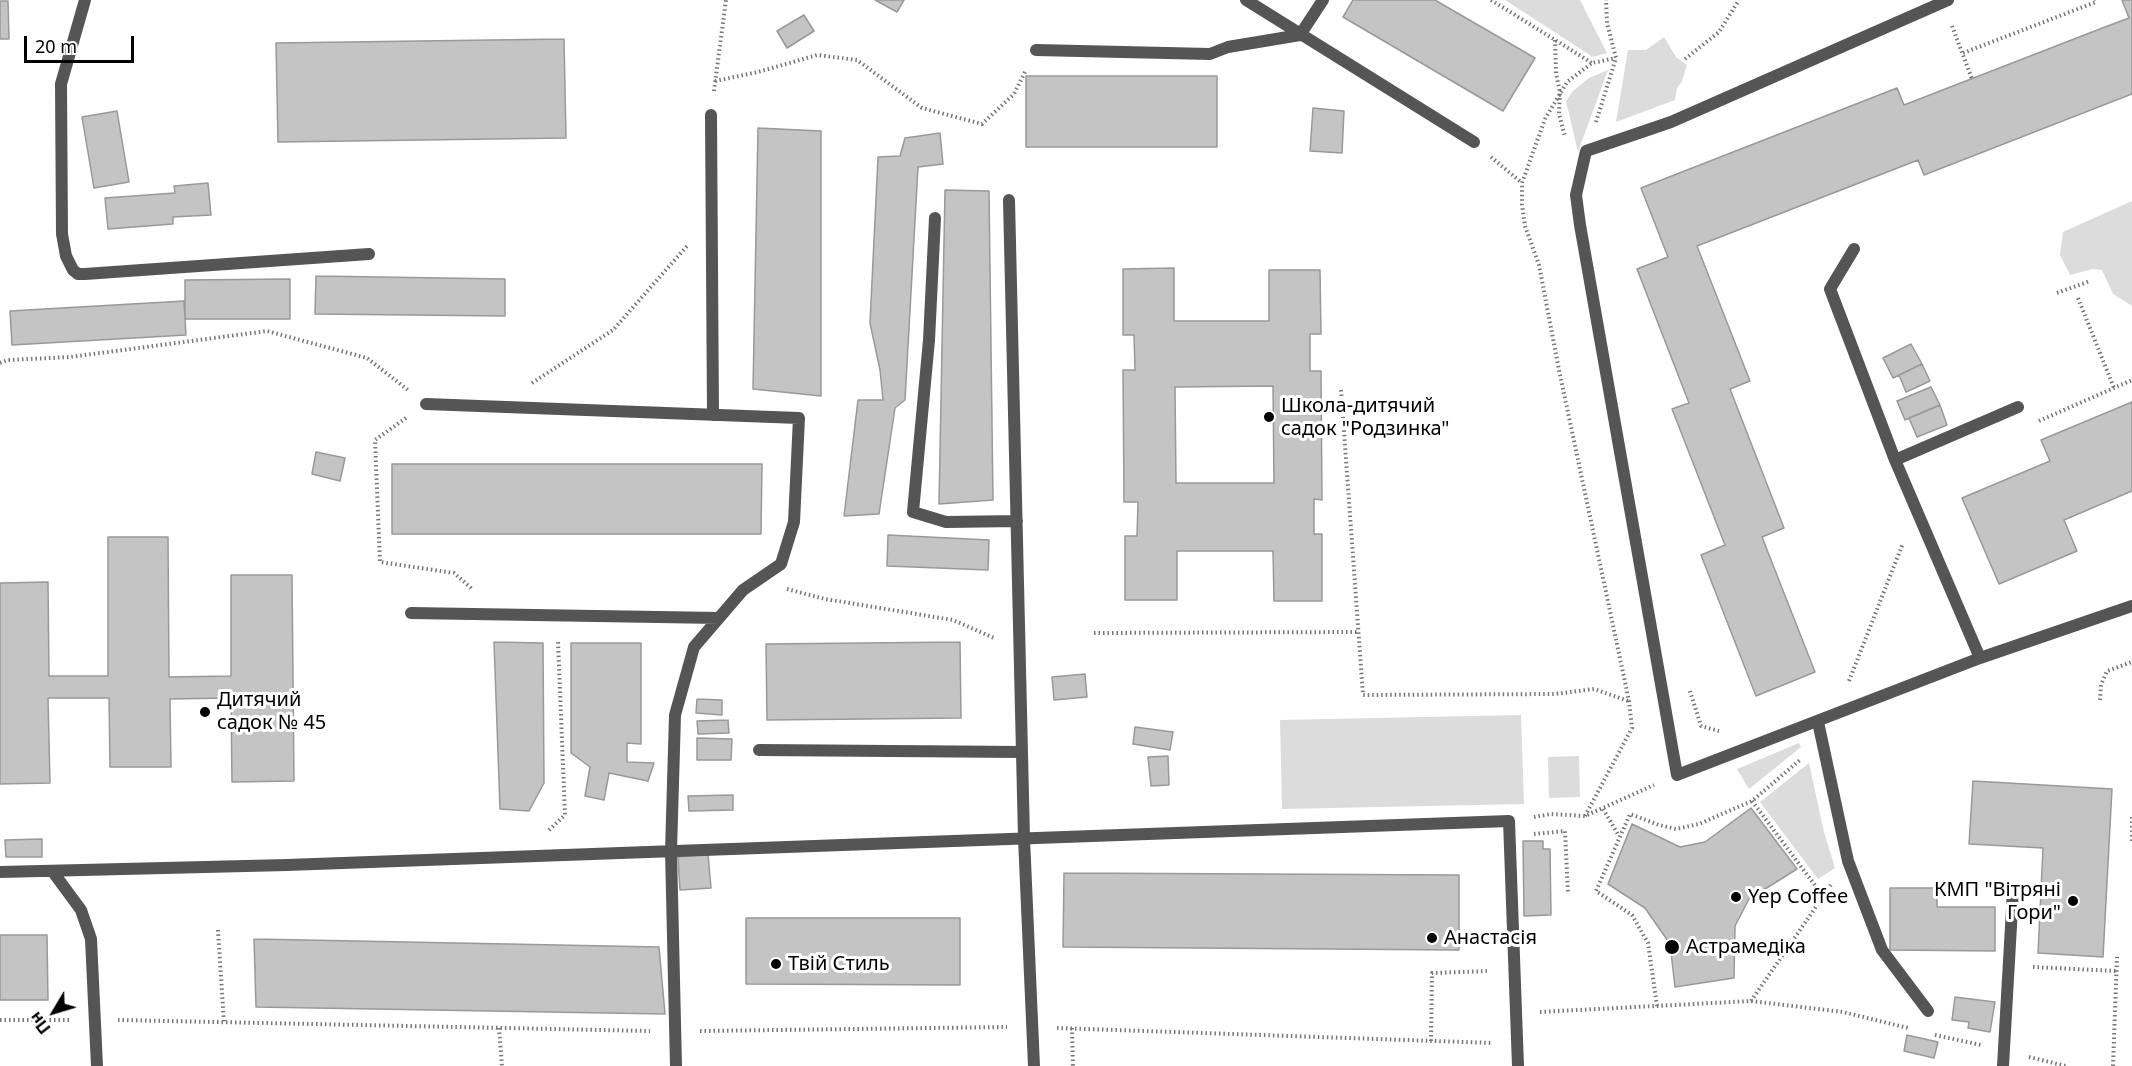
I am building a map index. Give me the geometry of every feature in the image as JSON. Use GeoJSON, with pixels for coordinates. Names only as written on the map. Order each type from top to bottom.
{"type":"FeatureCollection","features":[{"type":"Feature","properties":{"kind":"lane"},"geometry":{"type":"LineString","coordinates":[[85,0],[61,84],[62,234],[66,256],[73,270],[78,274],[85,274],[369,254]]}},
{"type":"Feature","properties":{"kind":"lane"},"geometry":{"type":"LineString","coordinates":[[1246,0],[1474,142]]}},
{"type":"Feature","properties":{"kind":"lane"},"geometry":{"type":"LineString","coordinates":[[1035,50],[1210,54],[1228,47],[1300,35],[1323,0]]}},
{"type":"Feature","properties":{"kind":"lane"},"geometry":{"type":"LineString","coordinates":[[1948,0],[1671,122],[1587,151],[1576,195],[1580,225],[1677,775],[1980,658],[2132,606]]}},
{"type":"Feature","properties":{"kind":"lane"},"geometry":{"type":"LineString","coordinates":[[711,115],[713,415]]}},
{"type":"Feature","properties":{"kind":"lane"},"geometry":{"type":"LineString","coordinates":[[1009,200],[1024,838],[1034,1066]]}},
{"type":"Feature","properties":{"kind":"lane"},"geometry":{"type":"LineString","coordinates":[[935,218],[929,340],[913,512],[946,522],[1017,521]]}},
{"type":"Feature","properties":{"kind":"lane"},"geometry":{"type":"LineString","coordinates":[[1854,249],[1830,289],[1895,459],[1980,658]]}},
{"type":"Feature","properties":{"kind":"lane"},"geometry":{"type":"LineString","coordinates":[[426,404],[799,418],[794,522],[780,564],[743,590],[694,647],[675,715],[671,851],[676,1066]]}},
{"type":"Feature","properties":{"kind":"lane"},"geometry":{"type":"LineString","coordinates":[[1895,459],[2018,407]]}},
{"type":"Feature","properties":{"kind":"lane"},"geometry":{"type":"LineString","coordinates":[[411,613],[718,618]]}},
{"type":"Feature","properties":{"kind":"lane"},"geometry":{"type":"LineString","coordinates":[[1818,722],[1848,861],[1882,950],[1928,1011]]}},
{"type":"Feature","properties":{"kind":"lane"},"geometry":{"type":"LineString","coordinates":[[759,750],[1022,752]]}},
{"type":"Feature","properties":{"kind":"lane"},"geometry":{"type":"LineString","coordinates":[[0,872],[1509,821],[1518,1066]]}},
{"type":"Feature","properties":{"kind":"lane"},"geometry":{"type":"LineString","coordinates":[[53,872],[81,910],[91,939],[97,1066]]}},
{"type":"Feature","properties":{"kind":"lane"},"geometry":{"type":"LineString","coordinates":[[2003,1066],[2013,891]]}},
{"type":"Feature","properties":{"kind":"path"},"geometry":{"type":"LineString","coordinates":[[711,115],[726,0]]}},
{"type":"Feature","properties":{"kind":"path"},"geometry":{"type":"LineString","coordinates":[[1491,0],[1592,63]]}},
{"type":"Feature","properties":{"kind":"path"},"geometry":{"type":"LineString","coordinates":[[1587,151],[1616,58],[1607,23],[1606,0]]}},
{"type":"Feature","properties":{"kind":"path"},"geometry":{"type":"LineString","coordinates":[[1685,59],[1719,32],[1739,0]]}},
{"type":"Feature","properties":{"kind":"path"},"geometry":{"type":"LineString","coordinates":[[1963,53],[2096,2],[2095,0]]}},
{"type":"Feature","properties":{"kind":"path"},"geometry":{"type":"LineString","coordinates":[[1952,23],[1972,79]]}},
{"type":"Feature","properties":{"kind":"path"},"geometry":{"type":"LineString","coordinates":[[1555,40],[1556,73],[1560,93],[1559,114],[1573,163],[1581,177]]}},
{"type":"Feature","properties":{"kind":"path"},"geometry":{"type":"LineString","coordinates":[[715,81],[758,72],[817,55],[857,60],[922,108],[982,124],[1014,94],[1035,50]]}},
{"type":"Feature","properties":{"kind":"path"},"geometry":{"type":"LineString","coordinates":[[1585,816],[1632,728],[1629,701],[1539,265],[1525,226],[1522,183],[1538,136],[1567,82],[1592,63],[1616,58]]}},
{"type":"Feature","properties":{"kind":"path"},"geometry":{"type":"LineString","coordinates":[[1474,142],[1522,183]]}},
{"type":"Feature","properties":{"kind":"path"},"geometry":{"type":"LineString","coordinates":[[495,407],[614,330],[712,219]]}},
{"type":"Feature","properties":{"kind":"path"},"geometry":{"type":"LineString","coordinates":[[2056,293],[2090,281]]}},
{"type":"Feature","properties":{"kind":"path"},"geometry":{"type":"LineString","coordinates":[[2078,298],[2114,388]]}},
{"type":"Feature","properties":{"kind":"path"},"geometry":{"type":"LineString","coordinates":[[0,363],[8,360],[70,357],[267,331],[367,358],[426,404],[375,440],[380,562],[454,573],[499,614]]}},
{"type":"Feature","properties":{"kind":"path"},"geometry":{"type":"LineString","coordinates":[[2095,396],[2132,380]]}},
{"type":"Feature","properties":{"kind":"path"},"geometry":{"type":"LineString","coordinates":[[1341,390],[1363,695],[1555,694],[1594,689],[1629,701]]}},
{"type":"Feature","properties":{"kind":"path"},"geometry":{"type":"LineString","coordinates":[[1857,684],[1846,688],[1905,536],[1909,546]]}},
{"type":"Feature","properties":{"kind":"path"},"geometry":{"type":"LineString","coordinates":[[755,581],[825,599],[953,620],[1020,650]]}},
{"type":"Feature","properties":{"kind":"path"},"geometry":{"type":"LineString","coordinates":[[520,856],[565,815],[556,616]]}},
{"type":"Feature","properties":{"kind":"path"},"geometry":{"type":"LineString","coordinates":[[1094,633],[1358,632]]}},
{"type":"Feature","properties":{"kind":"path"},"geometry":{"type":"LineString","coordinates":[[2100,700],[2101,685],[2108,671],[2132,662]]}},
{"type":"Feature","properties":{"kind":"path"},"geometry":{"type":"LineString","coordinates":[[1688,684],[1701,726],[1724,732]]}},
{"type":"Feature","properties":{"kind":"path"},"geometry":{"type":"LineString","coordinates":[[1657,1006],[1648,943],[1632,915],[1596,891],[1630,814],[1677,829],[1699,824],[1752,801],[1806,756]]}},
{"type":"Feature","properties":{"kind":"path"},"geometry":{"type":"LineString","coordinates":[[1509,821],[1551,814],[1585,816],[1677,775]]}},
{"type":"Feature","properties":{"kind":"path"},"geometry":{"type":"LineString","coordinates":[[1752,801],[1823,897]]}},
{"type":"Feature","properties":{"kind":"path"},"geometry":{"type":"LineString","coordinates":[[1603,809],[1619,836]]}},
{"type":"Feature","properties":{"kind":"path"},"geometry":{"type":"LineString","coordinates":[[2132,817],[2132,843]]}},
{"type":"Feature","properties":{"kind":"path"},"geometry":{"type":"LineString","coordinates":[[1510,836],[1565,831],[1568,893]]}},
{"type":"Feature","properties":{"kind":"path"},"geometry":{"type":"LineString","coordinates":[[1751,1001],[1832,883]]}},
{"type":"Feature","properties":{"kind":"path"},"geometry":{"type":"LineString","coordinates":[[218,930],[224,1023]]}},
{"type":"Feature","properties":{"kind":"path"},"geometry":{"type":"LineString","coordinates":[[2113,1066],[2116,957]]}},
{"type":"Feature","properties":{"kind":"path"},"geometry":{"type":"LineString","coordinates":[[2028,966],[2116,971]]}},
{"type":"Feature","properties":{"kind":"path"},"geometry":{"type":"LineString","coordinates":[[1431,1041],[1432,973],[1515,970]]}},
{"type":"Feature","properties":{"kind":"path"},"geometry":{"type":"LineString","coordinates":[[1516,1013],[1751,1001],[1843,1012],[1910,1028]]}},
{"type":"Feature","properties":{"kind":"path"},"geometry":{"type":"LineString","coordinates":[[0,1020],[675,1032],[1033,1027],[1518,1044]]}},
{"type":"Feature","properties":{"kind":"path"},"geometry":{"type":"LineString","coordinates":[[500,1028],[502,1066]]}},
{"type":"Feature","properties":{"kind":"path"},"geometry":{"type":"LineString","coordinates":[[1072,1028],[1073,1066]]}},
{"type":"Feature","properties":{"kind":"path"},"geometry":{"type":"LineString","coordinates":[[1932,1034],[2066,1066]]}},
{"type":"Feature","properties":{"kind":"shaded area"},"geometry":{"type":"Polygon","coordinates":[[[1505,0],[1580,0],[1607,53],[1593,57],[1505,0]]]}},
{"type":"Feature","properties":{"kind":"shaded area"},"geometry":{"type":"Polygon","coordinates":[[[1664,37],[1676,57],[1687,65],[1677,88],[1675,100],[1616,122],[1628,50],[1646,50],[1664,37]]]}},
{"type":"Feature","properties":{"kind":"shaded area"},"geometry":{"type":"Polygon","coordinates":[[[1608,70],[1578,152],[1566,101],[1573,91],[1589,78],[1608,70]]]}},
{"type":"Feature","properties":{"kind":"shaded area"},"geometry":{"type":"Polygon","coordinates":[[[2132,201],[2132,306],[2113,294],[2102,270],[2093,269],[2070,275],[2060,255],[2063,232],[2132,201]]]}},
{"type":"Feature","properties":{"kind":"shaded area"},"geometry":{"type":"Polygon","coordinates":[[[1521,715],[1524,804],[1282,809],[1280,720],[1521,715]]]}},
{"type":"Feature","properties":{"kind":"shaded area"},"geometry":{"type":"Polygon","coordinates":[[[1799,743],[1801,747],[1749,789],[1737,769],[1799,743]]]}},
{"type":"Feature","properties":{"kind":"shaded area"},"geometry":{"type":"Polygon","coordinates":[[[1579,756],[1580,797],[1549,798],[1548,757],[1579,756]]]}},
{"type":"Feature","properties":{"kind":"shaded area"},"geometry":{"type":"Polygon","coordinates":[[[1809,763],[1824,832],[1835,868],[1818,879],[1760,802],[1809,763]]]}},
{"type":"Feature","properties":{"kind":"building"},"geometry":{"type":"Polygon","coordinates":[[[875,0],[904,0],[897,12],[875,0]]]}},
{"type":"Feature","properties":{"kind":"building"},"geometry":{"type":"Polygon","coordinates":[[[1353,0],[1435,0],[1535,58],[1503,111],[1343,17],[1353,0]]]}},
{"type":"Feature","properties":{"kind":"building"},"geometry":{"type":"Polygon","coordinates":[[[2122,0],[2132,0],[2132,94],[1924,175],[1918,160],[1697,246],[1750,381],[1730,389],[1784,528],[1762,537],[1815,672],[1756,696],[1701,555],[1725,545],[1672,409],[1689,403],[1637,269],[1668,257],[1641,188],[1897,88],[1904,105],[2129,18],[2122,0]]]}},
{"type":"Feature","properties":{"kind":"building"},"geometry":{"type":"Polygon","coordinates":[[[0,1],[8,1],[9,39],[0,39],[0,1]]]}},
{"type":"Feature","properties":{"kind":"building"},"geometry":{"type":"Polygon","coordinates":[[[804,15],[814,31],[787,48],[777,31],[804,15]]]}},
{"type":"Feature","properties":{"kind":"building"},"geometry":{"type":"Polygon","coordinates":[[[564,39],[566,138],[278,142],[276,43],[564,39]]]}},
{"type":"Feature","properties":{"kind":"building"},"geometry":{"type":"Polygon","coordinates":[[[1026,76],[1217,76],[1217,147],[1026,147],[1026,76]]]}},
{"type":"Feature","properties":{"kind":"building"},"geometry":{"type":"Polygon","coordinates":[[[1313,108],[1344,111],[1342,153],[1310,151],[1313,108]]]}},
{"type":"Feature","properties":{"kind":"building"},"geometry":{"type":"Polygon","coordinates":[[[117,111],[129,182],[94,188],[82,117],[117,111]]]}},
{"type":"Feature","properties":{"kind":"building"},"geometry":{"type":"Polygon","coordinates":[[[758,128],[821,131],[821,396],[753,389],[758,128]]]}},
{"type":"Feature","properties":{"kind":"building"},"geometry":{"type":"Polygon","coordinates":[[[940,133],[943,164],[918,167],[905,400],[895,408],[879,514],[844,516],[858,400],[883,400],[880,370],[870,323],[878,157],[900,156],[905,138],[940,133]]]}},
{"type":"Feature","properties":{"kind":"building"},"geometry":{"type":"Polygon","coordinates":[[[208,183],[211,215],[173,217],[173,224],[108,229],[105,198],[175,193],[174,186],[208,183]]]}},
{"type":"Feature","properties":{"kind":"building"},"geometry":{"type":"Polygon","coordinates":[[[945,190],[989,191],[993,500],[939,504],[945,190]]]}},
{"type":"Feature","properties":{"kind":"building"},"geometry":{"type":"Polygon","coordinates":[[[1174,268],[1174,321],[1269,321],[1269,270],[1320,270],[1321,334],[1310,334],[1310,371],[1321,371],[1322,500],[1314,499],[1314,534],[1322,534],[1322,601],[1274,601],[1273,551],[1177,551],[1177,600],[1125,600],[1125,536],[1137,536],[1138,502],[1124,502],[1123,370],[1135,370],[1134,335],[1123,335],[1123,269],[1174,268]],[[1273,386],[1175,387],[1176,483],[1274,483],[1273,386]]]}},
{"type":"Feature","properties":{"kind":"building"},"geometry":{"type":"Polygon","coordinates":[[[316,276],[505,279],[505,316],[315,314],[316,276]]]}},
{"type":"Feature","properties":{"kind":"building"},"geometry":{"type":"Polygon","coordinates":[[[290,279],[290,319],[185,319],[185,280],[290,279]]]}},
{"type":"Feature","properties":{"kind":"building"},"geometry":{"type":"Polygon","coordinates":[[[184,301],[186,335],[12,345],[10,311],[184,301]]]}},
{"type":"Feature","properties":{"kind":"building"},"geometry":{"type":"Polygon","coordinates":[[[1911,344],[1922,364],[1893,378],[1883,358],[1911,344]]]}},
{"type":"Feature","properties":{"kind":"building"},"geometry":{"type":"Polygon","coordinates":[[[1922,364],[1930,381],[1906,392],[1899,375],[1922,364]]]}},
{"type":"Feature","properties":{"kind":"building"},"geometry":{"type":"Polygon","coordinates":[[[1931,387],[1940,405],[1905,420],[1897,401],[1931,387]]]}},
{"type":"Feature","properties":{"kind":"building"},"geometry":{"type":"Polygon","coordinates":[[[2132,402],[2132,491],[2064,520],[2077,551],[1999,584],[1962,498],[2050,461],[2041,440],[2132,402]]]}},
{"type":"Feature","properties":{"kind":"building"},"geometry":{"type":"Polygon","coordinates":[[[1940,405],[1947,425],[1917,437],[1909,418],[1940,405]]]}},
{"type":"Feature","properties":{"kind":"building"},"geometry":{"type":"Polygon","coordinates":[[[316,452],[345,458],[340,481],[312,474],[316,452]]]}},
{"type":"Feature","properties":{"kind":"building"},"geometry":{"type":"Polygon","coordinates":[[[392,464],[762,464],[761,534],[392,534],[392,464]]]}},
{"type":"Feature","properties":{"kind":"building"},"geometry":{"type":"Polygon","coordinates":[[[888,535],[989,540],[988,570],[887,566],[888,535]]]}},
{"type":"Feature","properties":{"kind":"building"},"geometry":{"type":"Polygon","coordinates":[[[108,537],[168,537],[169,677],[231,676],[231,575],[292,575],[294,781],[232,782],[231,698],[170,699],[171,767],[110,767],[109,698],[48,698],[50,783],[0,784],[0,583],[48,582],[49,676],[108,676],[108,537]]]}},
{"type":"Feature","properties":{"kind":"building"},"geometry":{"type":"Polygon","coordinates":[[[494,642],[543,643],[544,783],[529,811],[500,809],[494,642]]]}},
{"type":"Feature","properties":{"kind":"building"},"geometry":{"type":"Polygon","coordinates":[[[960,642],[961,718],[767,720],[766,644],[960,642]]]}},
{"type":"Feature","properties":{"kind":"building"},"geometry":{"type":"Polygon","coordinates":[[[571,643],[641,643],[641,744],[627,743],[627,762],[654,763],[648,781],[609,773],[604,800],[585,796],[590,767],[571,753],[571,643]]]}},
{"type":"Feature","properties":{"kind":"building"},"geometry":{"type":"Polygon","coordinates":[[[1085,674],[1087,697],[1054,700],[1052,677],[1085,674]]]}},
{"type":"Feature","properties":{"kind":"building"},"geometry":{"type":"Polygon","coordinates":[[[697,699],[722,700],[722,715],[696,713],[697,699]]]}},
{"type":"Feature","properties":{"kind":"building"},"geometry":{"type":"Polygon","coordinates":[[[728,720],[729,733],[698,734],[697,721],[728,720]]]}},
{"type":"Feature","properties":{"kind":"building"},"geometry":{"type":"Polygon","coordinates":[[[1135,727],[1173,732],[1170,750],[1133,744],[1135,727]]]}},
{"type":"Feature","properties":{"kind":"building"},"geometry":{"type":"Polygon","coordinates":[[[697,738],[732,739],[731,760],[697,760],[697,738]]]}},
{"type":"Feature","properties":{"kind":"building"},"geometry":{"type":"Polygon","coordinates":[[[1168,756],[1169,785],[1151,786],[1148,757],[1168,756]]]}},
{"type":"Feature","properties":{"kind":"building","name":"КМП \"Вітряні Гори\""},"geometry":{"type":"Polygon","coordinates":[[[1973,781],[2112,789],[2103,957],[2038,953],[2043,848],[1969,844],[1973,781]]]}},
{"type":"Feature","properties":{"kind":"building"},"geometry":{"type":"Polygon","coordinates":[[[733,795],[733,810],[689,811],[688,796],[733,795]]]}},
{"type":"Feature","properties":{"kind":"building"},"geometry":{"type":"Polygon","coordinates":[[[1751,808],[1797,869],[1749,899],[1735,926],[1734,978],[1675,987],[1670,944],[1645,908],[1608,884],[1632,824],[1680,847],[1705,842],[1751,808]]]}},
{"type":"Feature","properties":{"kind":"building"},"geometry":{"type":"Polygon","coordinates":[[[42,839],[42,857],[6,857],[5,840],[42,839]]]}},
{"type":"Feature","properties":{"kind":"building"},"geometry":{"type":"Polygon","coordinates":[[[1523,841],[1543,841],[1543,849],[1550,849],[1551,915],[1524,916],[1523,841]]]}},
{"type":"Feature","properties":{"kind":"building"},"geometry":{"type":"Polygon","coordinates":[[[708,854],[711,888],[680,890],[678,857],[708,854]]]}},
{"type":"Feature","properties":{"kind":"building"},"geometry":{"type":"Polygon","coordinates":[[[1064,873],[1459,875],[1459,950],[1063,947],[1064,873]]]}},
{"type":"Feature","properties":{"kind":"building"},"geometry":{"type":"Polygon","coordinates":[[[1890,888],[1937,888],[1937,907],[1995,907],[1995,951],[1890,950],[1890,888]]]}},
{"type":"Feature","properties":{"kind":"building"},"geometry":{"type":"Polygon","coordinates":[[[746,918],[960,918],[960,985],[746,984],[746,918]]]}},
{"type":"Feature","properties":{"kind":"building"},"geometry":{"type":"Polygon","coordinates":[[[0,935],[47,935],[48,1000],[0,1000],[0,935]]]}},
{"type":"Feature","properties":{"kind":"building"},"geometry":{"type":"Polygon","coordinates":[[[254,939],[659,947],[665,1014],[256,1007],[254,939]]]}},
{"type":"Feature","properties":{"kind":"building"},"geometry":{"type":"Polygon","coordinates":[[[1955,997],[1995,1002],[1990,1032],[1968,1028],[1969,1022],[1952,1020],[1955,997]]]}},
{"type":"Feature","properties":{"kind":"building"},"geometry":{"type":"Polygon","coordinates":[[[1907,1035],[1938,1042],[1934,1058],[1904,1051],[1907,1035]]]}},
{"type":"Feature","properties":{"kind":"place","name":"Школа-дитячий садок \"Родзинка\""},"geometry":{"type":"Point","coordinates":[1269,417]}},
{"type":"Feature","properties":{"kind":"place","name":"Дитячий садок № 45"},"geometry":{"type":"Point","coordinates":[205,712]}},
{"type":"Feature","properties":{"kind":"place","name":"Yep Coffee"},"geometry":{"type":"Point","coordinates":[1736,897]}},
{"type":"Feature","properties":{"kind":"place","name":"КМП \"Вітряні Гори\""},"geometry":{"type":"Point","coordinates":[2073,901]}},
{"type":"Feature","properties":{"kind":"place","name":"Анастасія"},"geometry":{"type":"Point","coordinates":[1432,938]}},
{"type":"Feature","properties":{"kind":"place","name":"Астрамедіка"},"geometry":{"type":"Point","coordinates":[1672,947]}},
{"type":"Feature","properties":{"kind":"place","name":"Твій Стиль"},"geometry":{"type":"Point","coordinates":[776,964]}}]}
